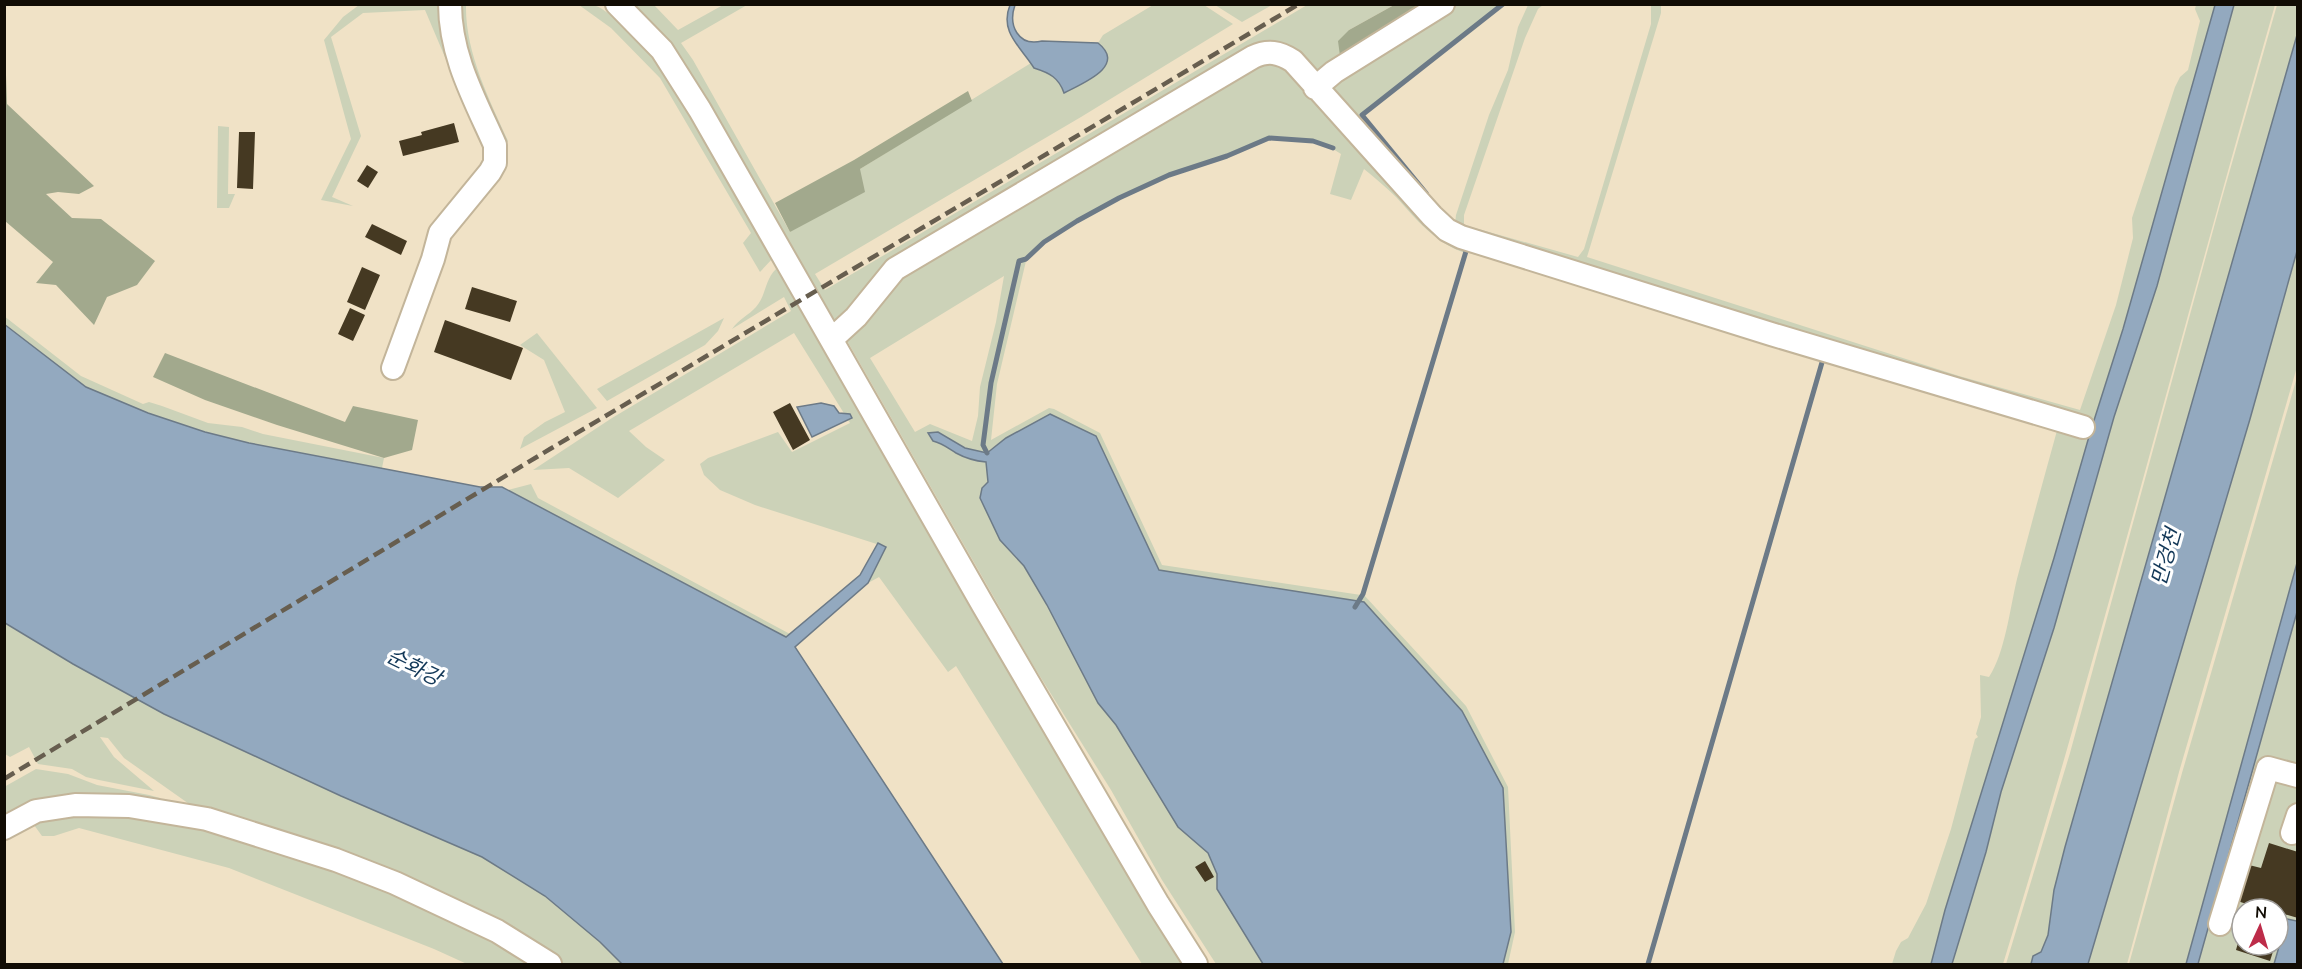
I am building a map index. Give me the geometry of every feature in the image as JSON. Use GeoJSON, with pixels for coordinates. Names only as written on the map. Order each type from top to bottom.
{"type":"FeatureCollection","features":[{"type":"Feature","properties":{"kind":"street"},"geometry":{"type":"LineString","coordinates":[[393,368],[433,259],[440,233],[490,172],[496,153],[495,145],[468,84],[454,45],[450,4]]}},
{"type":"Feature","properties":{"kind":"street"},"geometry":{"type":"LineString","coordinates":[[617,4],[662,50],[700,110],[983,605],[1158,904],[1196,964]]}},
{"type":"Feature","properties":{"kind":"street"},"geometry":{"type":"LineString","coordinates":[[1315,88],[1334,72],[1443,4]]}},
{"type":"Feature","properties":{"kind":"street"},"geometry":{"type":"LineString","coordinates":[[832,339],[856,317],[896,268],[1253,57],[1260,54],[1281,53],[1293,62],[1432,216],[1447,230],[1461,237],[1771,334],[2083,427]]}},
{"type":"Feature","properties":{"kind":"street"},"geometry":{"type":"LineString","coordinates":[[2220,924],[2268,768],[2298,776]]}},
{"type":"Feature","properties":{"kind":"street"},"geometry":{"type":"LineString","coordinates":[[4,828],[36,811],[75,805],[129,806],[207,819],[336,860],[395,883],[498,931],[550,964]]}},
{"type":"Feature","properties":{"kind":"green space"},"geometry":{"type":"Polygon","coordinates":[[[359,5],[441,5],[461,95],[425,10],[363,13],[331,37],[361,136],[332,197],[353,206],[321,200],[351,139],[324,40],[343,17],[359,5]]]}},
{"type":"Feature","properties":{"kind":"green space"},"geometry":{"type":"Polygon","coordinates":[[[456,5],[466,5],[469,40],[486,92],[508,141],[504,147],[468,70],[456,5]]]}},
{"type":"Feature","properties":{"kind":"green space"},"geometry":{"type":"Polygon","coordinates":[[[579,5],[593,5],[611,15],[655,60],[669,78],[773,258],[760,272],[743,243],[751,233],[660,78],[611,28],[579,5]]]}},
{"type":"Feature","properties":{"kind":"green space"},"geometry":{"type":"Polygon","coordinates":[[[627,5],[654,5],[678,30],[723,5],[747,5],[681,43],[693,60],[790,232],[860,169],[1031,63],[1035,68],[1050,73],[1062,87],[1099,72],[1108,60],[1106,52],[1098,43],[1103,35],[1153,5],[1204,5],[1233,24],[815,274],[825,290],[1307,5],[1394,5],[1349,30],[1340,56],[1317,73],[1278,41],[1260,50],[893,268],[841,323],[834,321],[627,5]]]}},
{"type":"Feature","properties":{"kind":"green space"},"geometry":{"type":"Polygon","coordinates":[[[1215,5],[1272,5],[1242,22],[1215,5]]]}},
{"type":"Feature","properties":{"kind":"green space"},"geometry":{"type":"Polygon","coordinates":[[[1394,5],[1437,5],[1340,56],[1338,41],[1349,30],[1394,5]]]}},
{"type":"Feature","properties":{"kind":"green space"},"geometry":{"type":"Polygon","coordinates":[[[1450,5],[1501,5],[1360,115],[1444,218],[1462,233],[1583,265],[1959,384],[2078,418],[2080,415],[1959,381],[1584,263],[1464,231],[1455,224],[1456,215],[1489,115],[1508,70],[1518,27],[1528,5],[1543,5],[1538,9],[1525,38],[1464,215],[1464,225],[1578,257],[1584,249],[1651,24],[1651,5],[1661,5],[1661,13],[1587,257],[1959,376],[2080,410],[2116,305],[2133,238],[2132,218],[2175,87],[2180,77],[2188,70],[2200,21],[2195,9],[2196,5],[2215,5],[2123,329],[2092,426],[1826,349],[1453,231],[1335,103],[1327,90],[1327,84],[1332,79],[1450,5]]]}},
{"type":"Feature","properties":{"kind":"green space"},"geometry":{"type":"Polygon","coordinates":[[[2234,5],[2275,5],[2039,845],[2003,964],[1952,964],[1986,852],[2001,792],[2054,628],[2114,417],[2157,286],[2234,5]]]}},
{"type":"Feature","properties":{"kind":"green space"},"geometry":{"type":"Polygon","coordinates":[[[2277,5],[2297,5],[2297,35],[2065,847],[2054,890],[2048,935],[2041,952],[2033,956],[2031,964],[2006,964],[2070,753],[2277,5]]]}},
{"type":"Feature","properties":{"kind":"green space"},"geometry":{"type":"Polygon","coordinates":[[[5,46],[7,104],[94,186],[79,194],[58,192],[46,194],[72,218],[101,219],[155,261],[137,285],[107,297],[94,325],[56,285],[36,283],[53,262],[5,221],[5,46]]]}},
{"type":"Feature","properties":{"kind":"green space"},"geometry":{"type":"Polygon","coordinates":[[[1257,58],[1279,60],[1435,223],[2090,433],[2054,558],[1945,910],[1931,964],[1892,964],[1901,942],[1908,938],[1926,904],[1951,829],[1975,739],[1978,737],[1976,734],[1981,717],[1980,675],[1989,677],[1999,656],[2058,427],[1466,252],[1468,249],[1466,248],[1465,253],[1435,237],[1392,193],[1364,169],[1351,200],[1330,194],[1341,154],[1333,149],[1334,147],[1313,140],[1269,137],[1169,174],[1118,197],[1043,241],[1025,258],[1018,260],[989,383],[982,445],[985,453],[965,448],[938,432],[928,434],[954,452],[986,462],[988,482],[982,488],[1000,539],[1024,566],[1098,703],[1116,725],[1178,827],[1208,853],[1217,874],[1217,889],[1263,964],[1216,964],[1162,880],[1111,790],[1031,662],[846,339],[898,273],[1257,58]],[[1004,276],[870,358],[915,432],[930,424],[972,441],[978,416],[980,387],[996,322],[1004,276]]]}},
{"type":"Feature","properties":{"kind":"green space"},"geometry":{"type":"Polygon","coordinates":[[[968,91],[972,101],[860,169],[865,192],[790,232],[775,203],[854,160],[968,91]]]}},
{"type":"Feature","properties":{"kind":"green space"},"geometry":{"type":"Polygon","coordinates":[[[218,126],[229,127],[228,194],[235,194],[229,208],[217,208],[218,126]]]}},
{"type":"Feature","properties":{"kind":"green space"},"geometry":{"type":"Polygon","coordinates":[[[2297,251],[2297,367],[2179,772],[2127,964],[2088,964],[2250,419],[2297,251]]]}},
{"type":"Feature","properties":{"kind":"green space"},"geometry":{"type":"Polygon","coordinates":[[[1026,261],[997,384],[991,440],[1049,408],[1054,409],[1100,433],[1162,565],[1361,595],[1358,602],[1159,570],[1096,436],[1006,438],[988,451],[984,445],[992,383],[1020,262],[1026,261]]]}},
{"type":"Feature","properties":{"kind":"green space"},"geometry":{"type":"Polygon","coordinates":[[[776,269],[795,296],[1191,964],[1142,964],[956,666],[948,672],[879,577],[868,583],[886,547],[755,505],[720,490],[704,475],[700,464],[708,458],[778,432],[792,452],[850,423],[794,333],[629,431],[665,460],[618,498],[569,468],[533,470],[612,418],[791,311],[784,297],[732,329],[759,303],[776,269]]]}},
{"type":"Feature","properties":{"kind":"green space"},"geometry":{"type":"Polygon","coordinates":[[[4,316],[81,376],[143,404],[149,402],[208,423],[242,427],[263,434],[384,458],[382,468],[249,443],[205,432],[148,413],[86,387],[5,324],[4,316]]]}},
{"type":"Feature","properties":{"kind":"green space"},"geometry":{"type":"Polygon","coordinates":[[[724,318],[718,331],[705,345],[607,401],[597,389],[724,318]]]}},
{"type":"Feature","properties":{"kind":"green space"},"geometry":{"type":"Polygon","coordinates":[[[537,333],[597,408],[520,449],[524,437],[545,422],[565,412],[544,360],[520,345],[537,333]]]}},
{"type":"Feature","properties":{"kind":"green space"},"geometry":{"type":"Polygon","coordinates":[[[165,353],[345,422],[353,406],[418,420],[412,450],[384,458],[205,400],[153,377],[165,353]]]}},
{"type":"Feature","properties":{"kind":"green space"},"geometry":{"type":"Polygon","coordinates":[[[2297,377],[2297,964],[2129,964],[2182,773],[2297,377]]]}},
{"type":"Feature","properties":{"kind":"green space"},"geometry":{"type":"Polygon","coordinates":[[[531,484],[538,498],[790,634],[786,637],[508,490],[531,484]]]}},
{"type":"Feature","properties":{"kind":"green space"},"geometry":{"type":"Polygon","coordinates":[[[1364,595],[1466,706],[1508,787],[1515,932],[1508,964],[1503,964],[1511,931],[1462,711],[1364,602],[1360,602],[1364,595]]]}},
{"type":"Feature","properties":{"kind":"green space"},"geometry":{"type":"Polygon","coordinates":[[[4,623],[164,714],[341,796],[482,857],[545,896],[600,942],[622,964],[559,964],[285,833],[234,816],[192,806],[124,758],[108,738],[100,737],[114,757],[154,791],[86,777],[72,769],[38,764],[29,747],[10,757],[5,754],[4,623]]]}},
{"type":"Feature","properties":{"kind":"green space"},"geometry":{"type":"Polygon","coordinates":[[[36,769],[68,774],[97,785],[160,798],[168,808],[5,823],[4,787],[36,769]]]}},
{"type":"Feature","properties":{"kind":"green space"},"geometry":{"type":"Polygon","coordinates":[[[153,813],[362,875],[541,964],[467,964],[229,868],[79,828],[54,836],[42,836],[34,825],[5,841],[5,831],[29,818],[153,813]]]}},
{"type":"Feature","properties":{"kind":"water"},"geometry":{"type":"Polygon","coordinates":[[[1010,5],[1015,5],[1014,27],[1021,38],[1034,42],[1098,43],[1106,51],[1108,59],[1105,66],[1091,79],[1064,93],[1053,77],[1034,68],[1013,39],[1007,23],[1010,5]]]}},
{"type":"Feature","properties":{"kind":"water"},"geometry":{"type":"Polygon","coordinates":[[[2215,5],[2234,5],[2157,286],[2114,417],[2054,628],[2001,792],[1986,852],[1952,964],[1931,964],[1945,910],[2123,329],[2215,5]]]}},
{"type":"Feature","properties":{"kind":"water","name":"만겅천"},"geometry":{"type":"Polygon","coordinates":[[[2297,35],[2297,251],[2250,419],[2088,964],[2031,964],[2033,956],[2041,952],[2048,935],[2054,890],[2065,847],[2297,35]]]}},
{"type":"Feature","properties":{"kind":"water","name":"순화강"},"geometry":{"type":"Polygon","coordinates":[[[4,324],[86,387],[148,413],[205,432],[249,443],[480,487],[502,487],[786,637],[860,575],[878,543],[886,547],[868,583],[795,647],[1003,964],[622,964],[600,942],[545,896],[482,857],[341,796],[164,714],[73,664],[5,623],[4,324]]]}},
{"type":"Feature","properties":{"kind":"water"},"geometry":{"type":"Polygon","coordinates":[[[821,403],[834,406],[839,413],[850,414],[852,418],[812,437],[797,407],[821,403]]]}},
{"type":"Feature","properties":{"kind":"water"},"geometry":{"type":"Polygon","coordinates":[[[1050,414],[1096,436],[1159,570],[1364,602],[1462,711],[1503,788],[1511,932],[1503,964],[1263,964],[1217,889],[1217,874],[1208,853],[1178,827],[1116,725],[1098,703],[1024,566],[1000,540],[980,498],[982,488],[988,482],[986,462],[959,455],[933,441],[928,433],[938,432],[965,448],[987,453],[1006,438],[1050,414]]]}},
{"type":"Feature","properties":{"kind":"water"},"geometry":{"type":"Polygon","coordinates":[[[2297,563],[2297,612],[2198,964],[2186,964],[2297,563]]]}},
{"type":"Feature","properties":{"kind":"water"},"geometry":{"type":"Polygon","coordinates":[[[2290,920],[2297,921],[2297,964],[2274,964],[2276,957],[2290,957],[2290,920]]]}},
{"type":"Feature","properties":{"kind":"building"},"geometry":{"type":"Polygon","coordinates":[[[454,123],[459,142],[403,156],[399,141],[454,123]]]}},
{"type":"Feature","properties":{"kind":"building"},"geometry":{"type":"Polygon","coordinates":[[[239,132],[255,132],[253,189],[237,188],[239,132]]]}},
{"type":"Feature","properties":{"kind":"building"},"geometry":{"type":"Polygon","coordinates":[[[367,165],[378,172],[368,188],[357,181],[367,165]]]}},
{"type":"Feature","properties":{"kind":"building"},"geometry":{"type":"Polygon","coordinates":[[[372,224],[407,241],[401,255],[365,237],[372,224]]]}},
{"type":"Feature","properties":{"kind":"building"},"geometry":{"type":"Polygon","coordinates":[[[362,267],[380,275],[365,310],[347,302],[362,267]]]}},
{"type":"Feature","properties":{"kind":"building"},"geometry":{"type":"Polygon","coordinates":[[[472,287],[517,301],[510,322],[465,309],[472,287]]]}},
{"type":"Feature","properties":{"kind":"building"},"geometry":{"type":"Polygon","coordinates":[[[350,308],[365,315],[353,341],[338,334],[350,308]]]}},
{"type":"Feature","properties":{"kind":"building"},"geometry":{"type":"Polygon","coordinates":[[[445,320],[523,348],[511,380],[434,352],[445,320]]]}},
{"type":"Feature","properties":{"kind":"building"},"geometry":{"type":"Polygon","coordinates":[[[790,403],[810,440],[793,450],[773,412],[790,403]]]}},
{"type":"Feature","properties":{"kind":"building"},"geometry":{"type":"Polygon","coordinates":[[[2269,843],[2298,852],[2298,918],[2290,916],[2290,897],[2235,897],[2245,864],[2261,868],[2269,843]]]}},
{"type":"Feature","properties":{"kind":"building"},"geometry":{"type":"Polygon","coordinates":[[[1205,861],[1214,877],[1205,882],[1195,867],[1205,861]]]}},
{"type":"Feature","properties":{"kind":"building"},"geometry":{"type":"Polygon","coordinates":[[[2258,957],[2271,957],[2270,961],[2258,957]]]}},
{"type":"Feature","properties":{"kind":"waterway"},"geometry":{"type":"LineString","coordinates":[[1426,193],[1362,115],[1503,4]]}},
{"type":"Feature","properties":{"kind":"waterway"},"geometry":{"type":"LineString","coordinates":[[987,453],[983,445],[991,383],[1019,261],[1026,259],[1044,242],[1077,221],[1119,198],[1169,175],[1227,156],[1269,138],[1313,141],[1333,148]]}},
{"type":"Feature","properties":{"kind":"waterway"},"geometry":{"type":"LineString","coordinates":[[1355,607],[1363,594],[1467,248]]}},
{"type":"Feature","properties":{"kind":"waterway"},"geometry":{"type":"LineString","coordinates":[[1648,964],[1823,359]]}},
{"type":"Feature","properties":{"kind":"railway"},"geometry":{"type":"LineString","coordinates":[[4,779],[550,449],[1299,4]]}}]}
